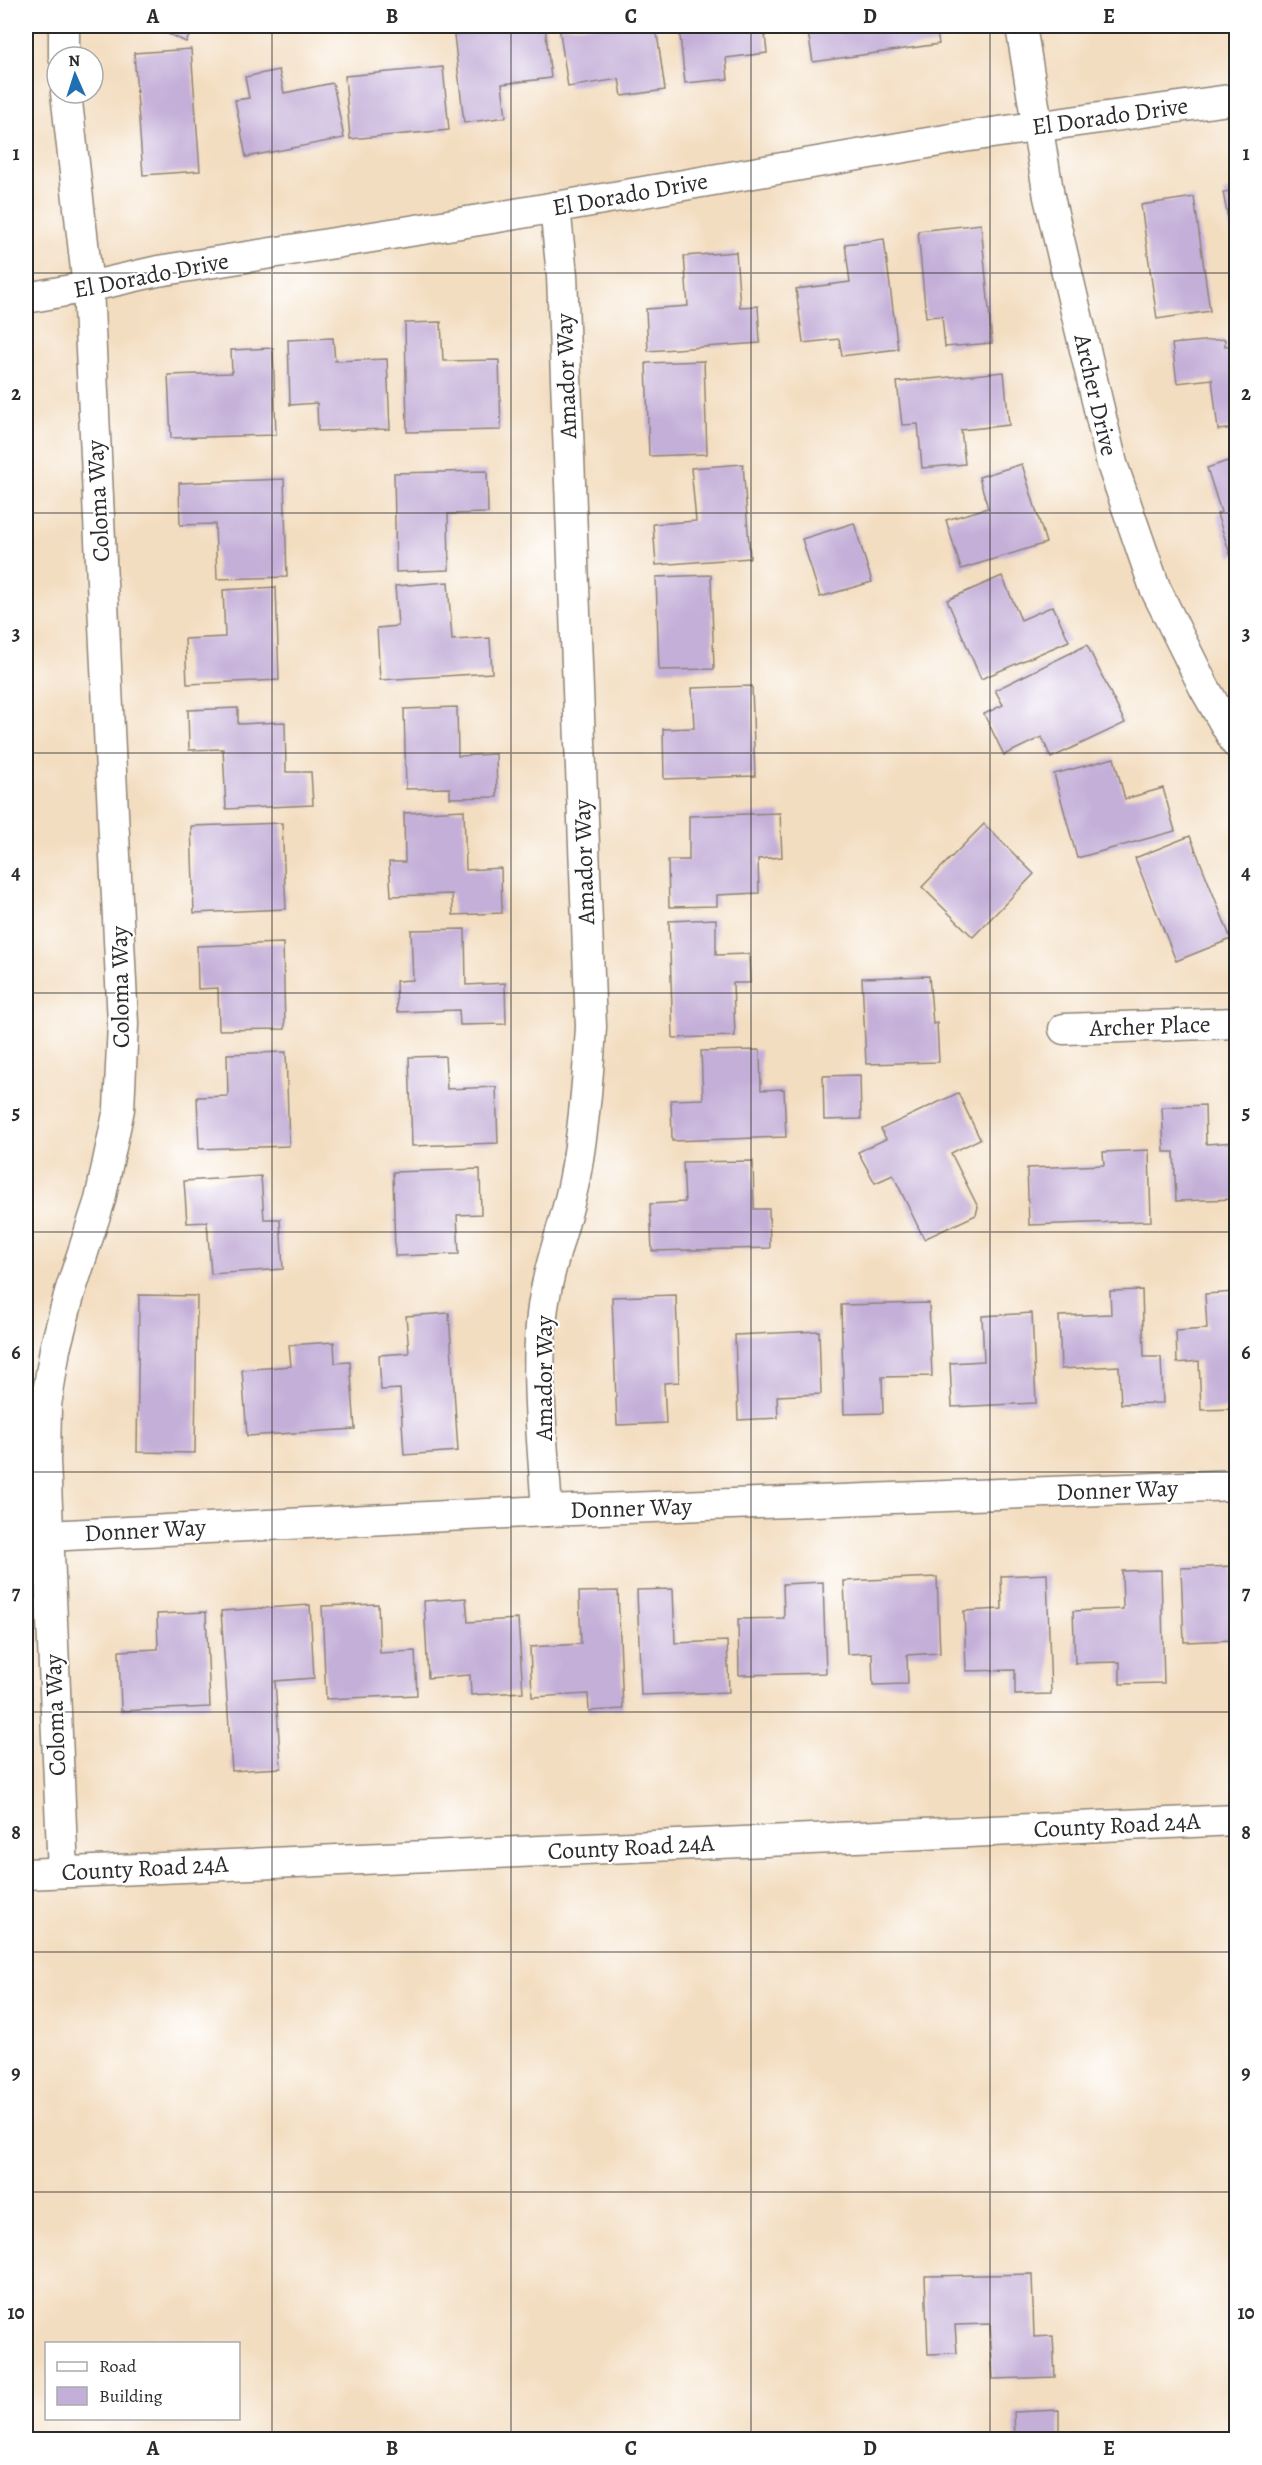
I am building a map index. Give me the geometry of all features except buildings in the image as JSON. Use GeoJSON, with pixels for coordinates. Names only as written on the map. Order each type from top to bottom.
{"type":"FeatureCollection","features":[{"type":"Feature","properties":{"kind":"street"},"geometry":{"type":"LineString","coordinates":[[64,26],[64,45]]}},
{"type":"Feature","properties":{"kind":"street","name":"Archer Drive"},"geometry":{"type":"LineString","coordinates":[[1021,26],[1049,197],[1112,464],[1155,588],[1204,687],[1236,743]]}},
{"type":"Feature","properties":{"kind":"street","name":"El Dorado Drive"},"geometry":{"type":"LineString","coordinates":[[26,298],[158,271],[1038,126],[1236,99]]}},
{"type":"Feature","properties":{"kind":"street","name":"Coloma Way"},"geometry":{"type":"LineString","coordinates":[[63,1872],[37,1536],[45,1461],[46,1405],[55,1349],[70,1293],[100,1200],[117,1120],[123,1024],[88,287],[67,105]]}},
{"type":"Feature","properties":{"kind":"street","name":"Amador Way"},"geometry":{"type":"LineString","coordinates":[[547,1511],[539,1368],[542,1314],[552,1263],[574,1182],[587,1099],[591,1027],[562,275],[555,207]]}},
{"type":"Feature","properties":{"kind":"street","name":"Archer Place"},"geometry":{"type":"LineString","coordinates":[[1064,1029],[1236,1023]]}},
{"type":"Feature","properties":{"kind":"street","name":"Donner Way"},"geometry":{"type":"LineString","coordinates":[[37,1536],[547,1511],[1236,1485]]}},
{"type":"Feature","properties":{"kind":"street","name":"County Road 24A"},"geometry":{"type":"LineString","coordinates":[[26,1874],[1236,1820]]}}]}
